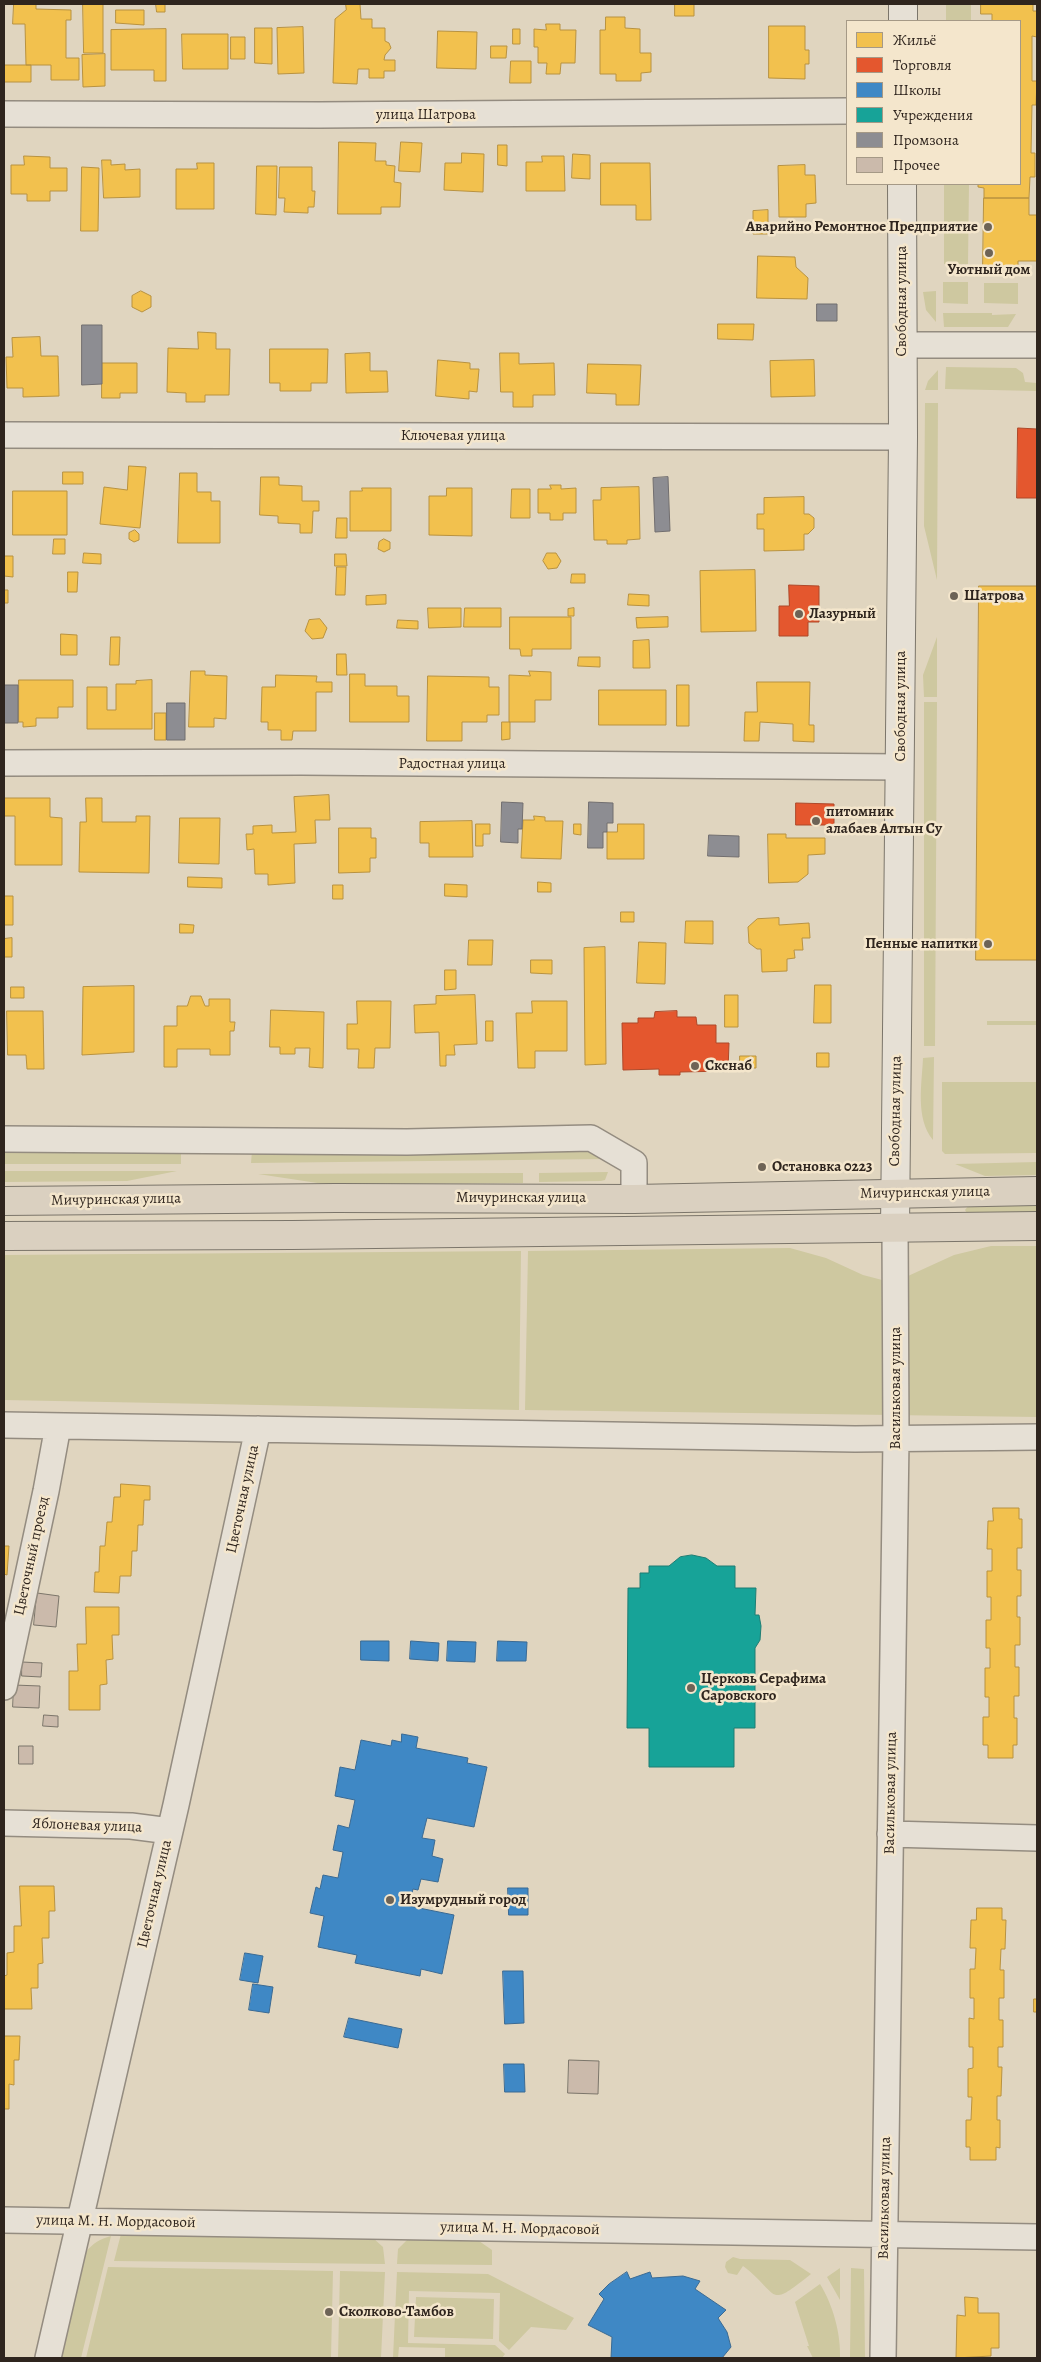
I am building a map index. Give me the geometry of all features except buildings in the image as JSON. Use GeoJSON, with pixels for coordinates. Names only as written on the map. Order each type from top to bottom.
{"type":"FeatureCollection","features":[{"type":"Feature","properties":{"kind":"main road"},"geometry":{"type":"LineString","coordinates":[[903,4],[903,20]]}},
{"type":"Feature","properties":{"kind":"main road","name":"Свободная улица"},"geometry":{"type":"LineString","coordinates":[[895,1228],[903,437],[902,185]]}},
{"type":"Feature","properties":{"kind":"main road","name":"Мичуринская улица"},"geometry":{"type":"LineString","coordinates":[[4,1201],[336,1198],[634,1200],[1037,1191]]}},
{"type":"Feature","properties":{"kind":"main road"},"geometry":{"type":"LineString","coordinates":[[4,1236],[293,1235],[1037,1226]]}},
{"type":"Feature","properties":{"kind":"street","name":"улица Шатрова"},"geometry":{"type":"LineString","coordinates":[[4,114],[319,115],[846,111]]}},
{"type":"Feature","properties":{"kind":"street"},"geometry":{"type":"LineString","coordinates":[[902,344],[1037,345]]}},
{"type":"Feature","properties":{"kind":"street","name":"Ключевая улица"},"geometry":{"type":"LineString","coordinates":[[4,435],[903,437]]}},
{"type":"Feature","properties":{"kind":"street","name":"Радостная улица"},"geometry":{"type":"LineString","coordinates":[[4,763],[301,762],[900,767]]}},
{"type":"Feature","properties":{"kind":"street"},"geometry":{"type":"LineString","coordinates":[[4,1139],[406,1142],[591,1138],[634,1163],[634,1200]]}},
{"type":"Feature","properties":{"kind":"street","name":"Васильковая улица"},"geometry":{"type":"LineString","coordinates":[[883,2358],[896,1439],[895,1228]]}},
{"type":"Feature","properties":{"kind":"street"},"geometry":{"type":"LineString","coordinates":[[4,1426],[896,1439],[1037,1437]]}},
{"type":"Feature","properties":{"kind":"street","name":"Цветочный проезд"},"geometry":{"type":"LineString","coordinates":[[4,1687],[58,1426]]}},
{"type":"Feature","properties":{"kind":"street","name":"Цветочная улица"},"geometry":{"type":"LineString","coordinates":[[48,2358],[170,1831],[258,1429]]}},
{"type":"Feature","properties":{"kind":"street","name":"Яблоневая улица"},"geometry":{"type":"LineString","coordinates":[[4,1823],[132,1826],[170,1831]]}},
{"type":"Feature","properties":{"kind":"street"},"geometry":{"type":"LineString","coordinates":[[890,1834],[1037,1838]]}},
{"type":"Feature","properties":{"kind":"street","name":"улица М. Н. Мордасовой"},"geometry":{"type":"LineString","coordinates":[[4,2220],[1037,2237]]}},
{"type":"Feature","properties":{"kind":"shaded area"},"geometry":{"type":"Polygon","coordinates":[[[946,4],[971,4],[971,20],[946,20],[946,4]]]}},
{"type":"Feature","properties":{"kind":"shaded area"},"geometry":{"type":"Polygon","coordinates":[[[944,185],[969,185],[968,264],[944,264],[944,185]]]}},
{"type":"Feature","properties":{"kind":"shaded area"},"geometry":{"type":"Polygon","coordinates":[[[943,282],[968,282],[968,304],[943,303],[943,282]]]}},
{"type":"Feature","properties":{"kind":"shaded area"},"geometry":{"type":"Polygon","coordinates":[[[984,283],[1018,283],[1018,304],[984,303],[984,283]]]}},
{"type":"Feature","properties":{"kind":"shaded area"},"geometry":{"type":"Polygon","coordinates":[[[936,291],[936,322],[926,310],[923,292],[936,291]]]}},
{"type":"Feature","properties":{"kind":"shaded area"},"geometry":{"type":"Polygon","coordinates":[[[943,313],[1016,314],[1008,327],[944,327],[943,313]]]}},
{"type":"Feature","properties":{"kind":"shaded area"},"geometry":{"type":"Polygon","coordinates":[[[946,367],[1016,368],[1023,373],[1025,382],[1037,383],[1037,391],[945,389],[946,367]]]}},
{"type":"Feature","properties":{"kind":"shaded area"},"geometry":{"type":"Polygon","coordinates":[[[938,370],[938,390],[925,390],[928,381],[938,370]]]}},
{"type":"Feature","properties":{"kind":"shaded area"},"geometry":{"type":"Polygon","coordinates":[[[925,403],[938,403],[937,580],[924,526],[925,403]]]}},
{"type":"Feature","properties":{"kind":"shaded area"},"geometry":{"type":"Polygon","coordinates":[[[937,637],[937,697],[924,697],[923,675],[937,637]]]}},
{"type":"Feature","properties":{"kind":"shaded area"},"geometry":{"type":"Polygon","coordinates":[[[924,702],[937,702],[935,1046],[924,1046],[924,702]]]}},
{"type":"Feature","properties":{"kind":"shaded area"},"geometry":{"type":"Polygon","coordinates":[[[987,1021],[1037,1021],[1037,1025],[987,1025],[987,1021]]]}},
{"type":"Feature","properties":{"kind":"shaded area"},"geometry":{"type":"Polygon","coordinates":[[[934,1057],[933,1140],[924,1122],[921,1090],[923,1058],[934,1057]]]}},
{"type":"Feature","properties":{"kind":"shaded area"},"geometry":{"type":"Polygon","coordinates":[[[942,1082],[1037,1082],[1037,1153],[945,1154],[942,1151],[942,1082]]]}},
{"type":"Feature","properties":{"kind":"shaded area"},"geometry":{"type":"Polygon","coordinates":[[[447,1149],[593,1151],[607,1159],[251,1163],[252,1151],[447,1149]]]}},
{"type":"Feature","properties":{"kind":"shaded area"},"geometry":{"type":"Polygon","coordinates":[[[4,1151],[181,1151],[181,1164],[4,1164],[4,1151]]]}},
{"type":"Feature","properties":{"kind":"shaded area"},"geometry":{"type":"Polygon","coordinates":[[[1037,1162],[1037,1175],[985,1176],[955,1164],[1037,1162]]]}},
{"type":"Feature","properties":{"kind":"shaded area"},"geometry":{"type":"Polygon","coordinates":[[[4,1171],[177,1171],[127,1181],[4,1182],[4,1171]]]}},
{"type":"Feature","properties":{"kind":"shaded area"},"geometry":{"type":"Polygon","coordinates":[[[608,1172],[605,1180],[601,1181],[539,1182],[539,1173],[608,1172]]]}},
{"type":"Feature","properties":{"kind":"shaded area"},"geometry":{"type":"Polygon","coordinates":[[[523,1173],[523,1183],[324,1184],[258,1174],[523,1173]]]}},
{"type":"Feature","properties":{"kind":"shaded area"},"geometry":{"type":"Polygon","coordinates":[[[1037,1204],[1037,1215],[968,1215],[965,1210],[969,1205],[1037,1204]]]}},
{"type":"Feature","properties":{"kind":"shaded area"},"geometry":{"type":"Polygon","coordinates":[[[991,1246],[1037,1246],[1037,1417],[525,1410],[528,1251],[790,1248],[826,1258],[863,1275],[886,1281],[908,1276],[954,1255],[991,1246]]]}},
{"type":"Feature","properties":{"kind":"shaded area"},"geometry":{"type":"Polygon","coordinates":[[[521,1251],[519,1410],[4,1400],[4,1255],[521,1251]]]}},
{"type":"Feature","properties":{"kind":"shaded area"},"geometry":{"type":"Polygon","coordinates":[[[121,2234],[373,2238],[383,2247],[385,2264],[114,2261],[121,2234]]]}},
{"type":"Feature","properties":{"kind":"shaded area"},"geometry":{"type":"Polygon","coordinates":[[[111,2236],[81,2358],[61,2358],[86,2252],[103,2238],[111,2236]]]}},
{"type":"Feature","properties":{"kind":"shaded area"},"geometry":{"type":"Polygon","coordinates":[[[407,2240],[479,2241],[492,2250],[492,2265],[397,2264],[398,2249],[407,2240]]]}},
{"type":"Feature","properties":{"kind":"shaded area"},"geometry":{"type":"Polygon","coordinates":[[[733,2257],[740,2259],[790,2260],[811,2274],[787,2292],[780,2295],[774,2294],[743,2266],[737,2275],[728,2273],[725,2267],[726,2262],[733,2257]]]}},
{"type":"Feature","properties":{"kind":"shaded area"},"geometry":{"type":"Polygon","coordinates":[[[108,2267],[333,2271],[331,2358],[86,2358],[108,2267]]]}},
{"type":"Feature","properties":{"kind":"shaded area"},"geometry":{"type":"Polygon","coordinates":[[[840,2268],[840,2300],[827,2277],[840,2268]]]}},
{"type":"Feature","properties":{"kind":"shaded area"},"geometry":{"type":"Polygon","coordinates":[[[851,2268],[864,2269],[865,2358],[850,2358],[851,2268]]]}},
{"type":"Feature","properties":{"kind":"shaded area"},"geometry":{"type":"Polygon","coordinates":[[[340,2271],[385,2272],[381,2358],[338,2358],[340,2271]]]}},
{"type":"Feature","properties":{"kind":"shaded area"},"geometry":{"type":"Polygon","coordinates":[[[397,2272],[488,2274],[574,2318],[566,2330],[531,2327],[509,2350],[499,2341],[500,2293],[409,2291],[408,2343],[495,2345],[505,2354],[502,2358],[445,2358],[445,2348],[399,2347],[398,2358],[393,2358],[397,2272]]]}},
{"type":"Feature","properties":{"kind":"shaded area"},"geometry":{"type":"Polygon","coordinates":[[[820,2284],[829,2301],[835,2320],[840,2358],[813,2358],[807,2346],[809,2346],[795,2302],[820,2284]]]}},
{"type":"Feature","properties":{"kind":"shaded area"},"geometry":{"type":"Polygon","coordinates":[[[416,2297],[494,2299],[493,2339],[414,2337],[416,2297]]]}},
{"type":"Feature","properties":{"kind":"place","name":"Аварийно Ремонтное Предприятие"},"geometry":{"type":"Point","coordinates":[988,227]}},
{"type":"Feature","properties":{"kind":"place","name":"Уютный дом"},"geometry":{"type":"Point","coordinates":[989,253]}},
{"type":"Feature","properties":{"kind":"place","name":"Шатрова"},"geometry":{"type":"Point","coordinates":[954,596]}},
{"type":"Feature","properties":{"kind":"place","name":"Лазурный"},"geometry":{"type":"Point","coordinates":[799,614]}},
{"type":"Feature","properties":{"kind":"place","name":"питомник алабаев Алтын Су"},"geometry":{"type":"Point","coordinates":[816,821]}},
{"type":"Feature","properties":{"kind":"place","name":"Пенные напитки"},"geometry":{"type":"Point","coordinates":[988,944]}},
{"type":"Feature","properties":{"kind":"place","name":"Скснаб"},"geometry":{"type":"Point","coordinates":[695,1066]}},
{"type":"Feature","properties":{"kind":"place","name":"Остановка 0223"},"geometry":{"type":"Point","coordinates":[762,1167]}},
{"type":"Feature","properties":{"kind":"place","name":"Церковь Серафима Саровского"},"geometry":{"type":"Point","coordinates":[691,1688]}},
{"type":"Feature","properties":{"kind":"place","name":"Изумрудный город"},"geometry":{"type":"Point","coordinates":[390,1900]}},
{"type":"Feature","properties":{"kind":"place","name":"Сколково-Тамбов"},"geometry":{"type":"Point","coordinates":[329,2312]}}]}
